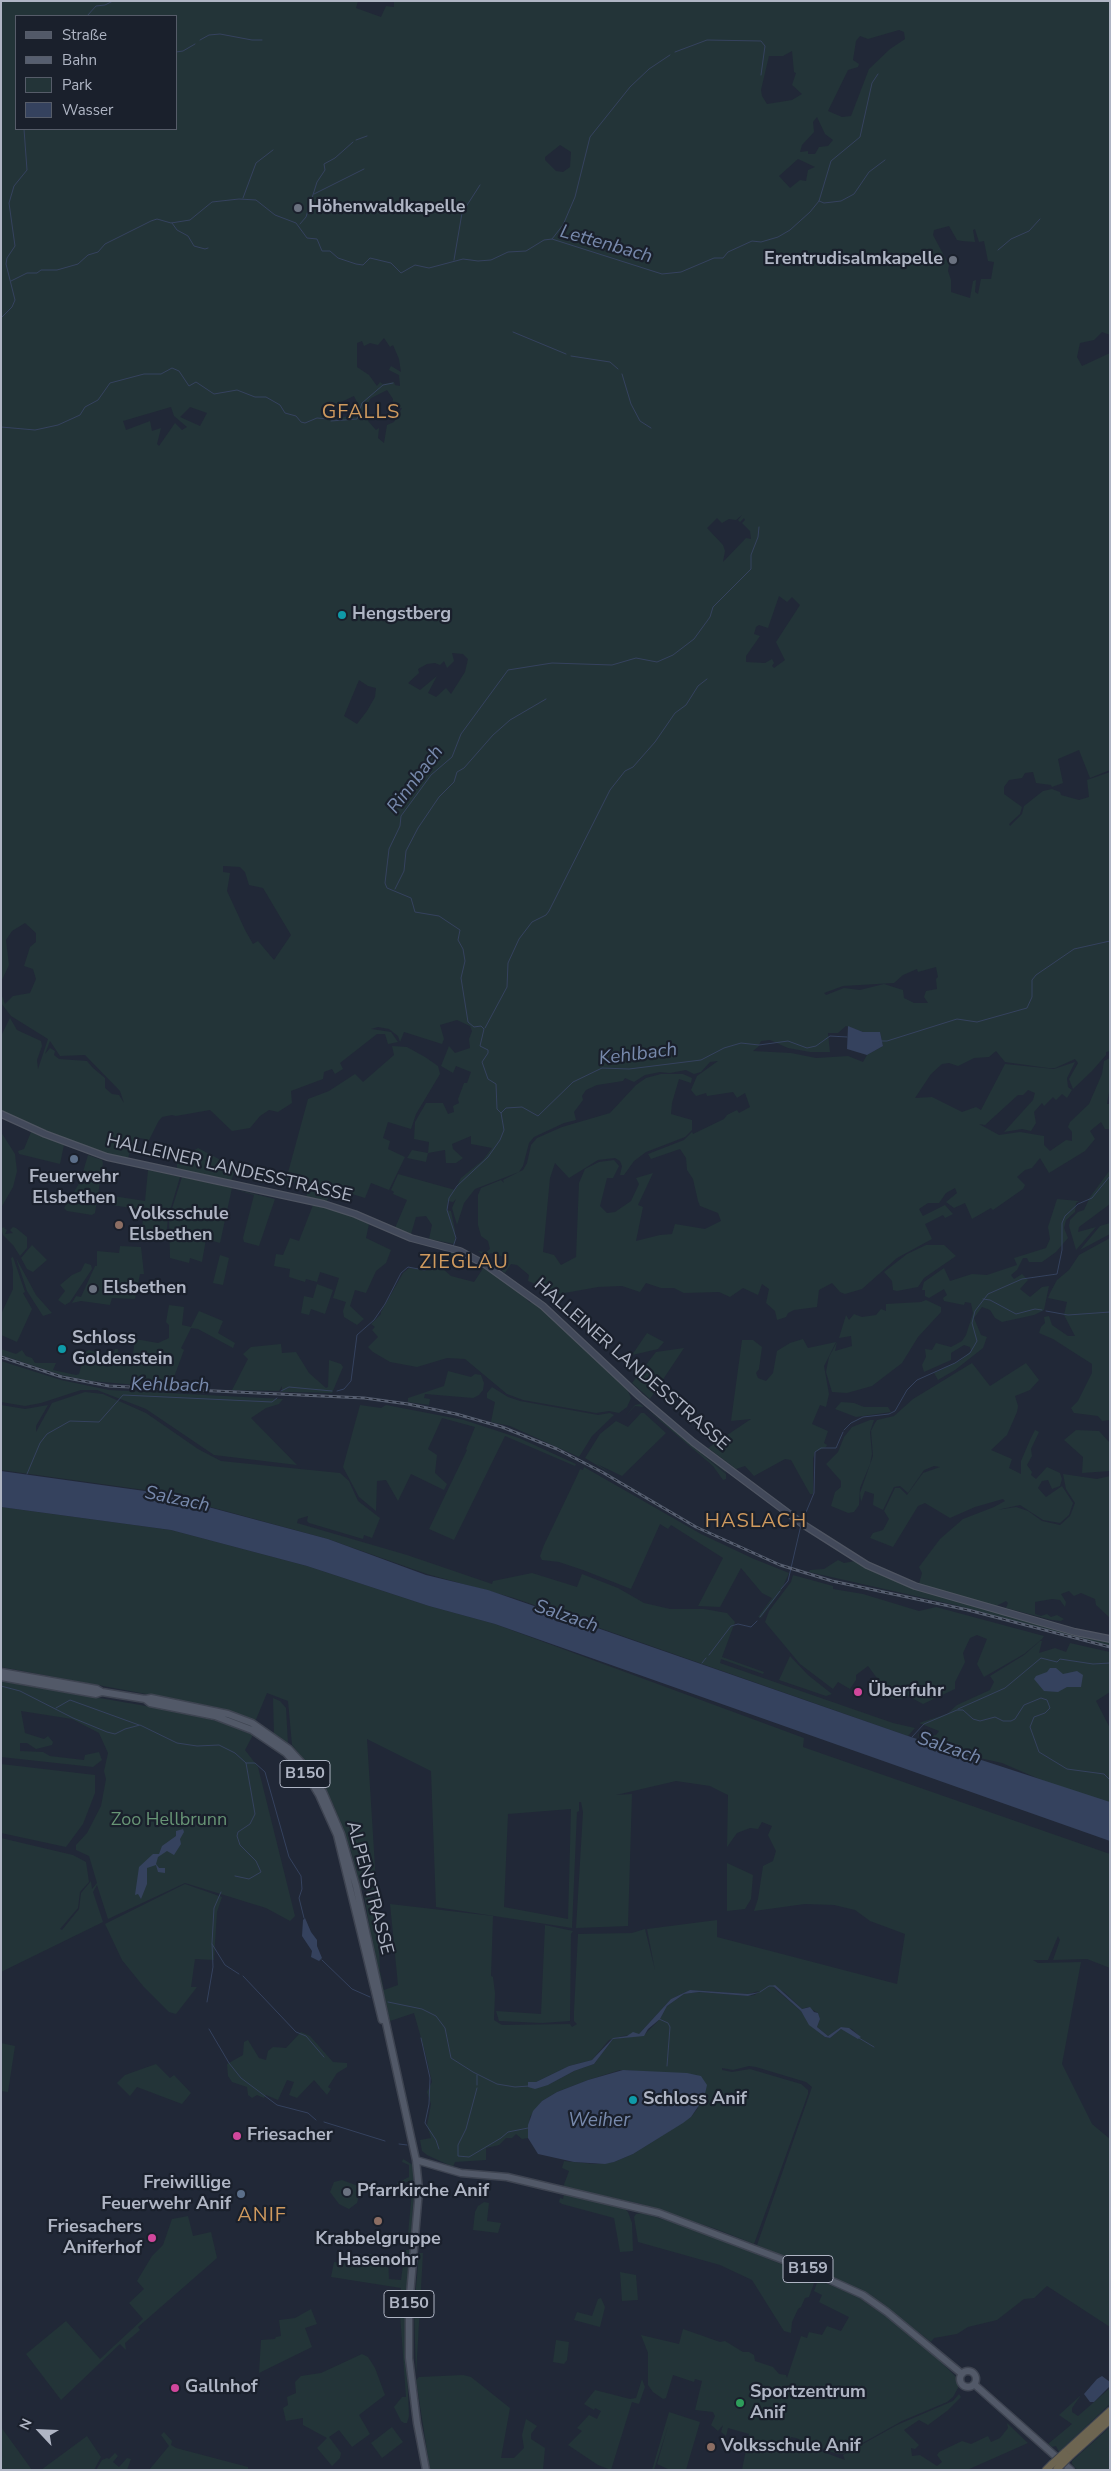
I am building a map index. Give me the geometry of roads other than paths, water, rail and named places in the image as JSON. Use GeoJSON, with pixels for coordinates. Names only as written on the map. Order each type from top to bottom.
{"type":"FeatureCollection","features":[{"type":"Feature","properties":{"kind":"highway"},"geometry":{"type":"LineString","coordinates":[[1053,2468],[1110,2411]]}},
{"type":"Feature","properties":{"kind":"highway"},"geometry":{"type":"LineString","coordinates":[[1067,2455],[1110,2420]]}},
{"type":"Feature","properties":{"kind":"main road","name":"HALLEINER LANDESSTRASSE"},"geometry":{"type":"LineString","coordinates":[[1,1114],[45,1134],[107,1157],[324,1204],[354,1214],[411,1238],[453,1248],[486,1265],[527,1293],[659,1414],[802,1524],[867,1565],[904,1582],[1068,1630],[1110,1639]]}},
{"type":"Feature","properties":{"kind":"main road","name":"ALPENSTRASSE"},"geometry":{"type":"LineString","coordinates":[[1,1672],[97,1688],[102,1692]]}},
{"type":"Feature","properties":{"kind":"main road","name":"ALPENSTRASSE"},"geometry":{"type":"LineString","coordinates":[[1,1677],[96,1694],[102,1692],[145,1699],[150,1698],[204,1708],[252,1723],[289,1749],[313,1777],[334,1816],[352,1870],[416,2160],[419,2190],[410,2289],[409,2358],[416,2423],[426,2470]]}},
{"type":"Feature","properties":{"kind":"main road","name":"B159"},"geometry":{"type":"LineString","coordinates":[[416,2160],[461,2173],[507,2177],[659,2213],[797,2265],[862,2295],[894,2317],[962,2374]]}},
{"type":"Feature","properties":{"kind":"main road","name":"B159"},"geometry":{"type":"LineString","coordinates":[[968,2371],[973,2373],[976,2379],[974,2384],[969,2387],[964,2385],[960,2379],[962,2374],[968,2371]]}},
{"type":"Feature","properties":{"kind":"main road","name":"B159"},"geometry":{"type":"LineString","coordinates":[[974,2384],[1071,2470]]}},
{"type":"Feature","properties":{"kind":"water"},"geometry":{"type":"Polygon","coordinates":[[[848,1026],[863,1032],[880,1032],[883,1046],[867,1055],[847,1049],[848,1026]]]}},
{"type":"Feature","properties":{"kind":"water","name":"Salzach"},"geometry":{"type":"Polygon","coordinates":[[[1,1471],[152,1492],[328,1539],[426,1575],[488,1590],[911,1737],[1110,1802],[1110,1841],[495,1624],[429,1606],[307,1566],[171,1530],[1,1507],[1,1471]]]}},
{"type":"Feature","properties":{"kind":"water"},"geometry":{"type":"Polygon","coordinates":[[[1050,1668],[1056,1668],[1063,1674],[1077,1671],[1083,1675],[1081,1687],[1067,1687],[1058,1692],[1044,1691],[1034,1679],[1036,1676],[1047,1672],[1050,1668]]]}},
{"type":"Feature","properties":{"kind":"water"},"geometry":{"type":"Polygon","coordinates":[[[183,1829],[184,1832],[180,1839],[181,1844],[174,1855],[167,1851],[158,1857],[156,1864],[159,1868],[165,1868],[165,1873],[158,1872],[156,1865],[147,1868],[147,1884],[141,1899],[138,1894],[135,1895],[139,1867],[153,1854],[159,1854],[162,1846],[176,1836],[176,1831],[183,1829]]]}},
{"type":"Feature","properties":{"kind":"water"},"geometry":{"type":"Polygon","coordinates":[[[305,1918],[317,1940],[317,1946],[322,1958],[319,1961],[311,1957],[312,1951],[302,1936],[303,1920],[305,1918]]]}},
{"type":"Feature","properties":{"kind":"water"},"geometry":{"type":"Polygon","coordinates":[[[775,1985],[802,2009],[810,2007],[814,2012],[818,2013],[820,2019],[817,2027],[828,2036],[841,2027],[849,2028],[861,2037],[858,2039],[841,2029],[830,2038],[825,2037],[809,2025],[801,2011],[773,1986],[775,1985]]]}},
{"type":"Feature","properties":{"kind":"water"},"geometry":{"type":"Polygon","coordinates":[[[690,1990],[748,1994],[761,1992],[748,1996],[699,1992],[684,1994],[667,2006],[660,2019],[648,2029],[644,2036],[613,2039],[594,2064],[574,2071],[548,2085],[535,2089],[528,2087],[528,2082],[536,2082],[569,2066],[592,2060],[613,2038],[627,2036],[633,2032],[639,2034],[671,1999],[690,1990]]]}},
{"type":"Feature","properties":{"kind":"water","name":"Weiher"},"geometry":{"type":"Polygon","coordinates":[[[623,2070],[687,2073],[701,2076],[707,2085],[704,2098],[691,2117],[683,2123],[633,2154],[614,2162],[605,2164],[574,2162],[538,2154],[528,2138],[528,2125],[533,2111],[542,2101],[557,2092],[588,2080],[623,2070]]]}},
{"type":"Feature","properties":{"kind":"water"},"geometry":{"type":"Polygon","coordinates":[[[1102,2376],[1110,2382],[1110,2386],[1094,2402],[1090,2402],[1084,2394],[1102,2376]]]}},
{"type":"Feature","properties":{"kind":"waterway"},"geometry":{"type":"LineString","coordinates":[[88,15],[96,6],[105,5],[113,1]]}},
{"type":"Feature","properties":{"kind":"waterway"},"geometry":{"type":"LineString","coordinates":[[200,40],[209,35],[220,34],[262,40]]}},
{"type":"Feature","properties":{"kind":"waterway"},"geometry":{"type":"LineString","coordinates":[[675,52],[707,40],[761,41],[765,46],[761,75]]}},
{"type":"Feature","properties":{"kind":"waterway"},"geometry":{"type":"LineString","coordinates":[[178,52],[195,44]]}},
{"type":"Feature","properties":{"kind":"waterway"},"geometry":{"type":"LineString","coordinates":[[552,239],[563,225],[575,197],[590,137],[630,87],[649,69],[670,55]]}},
{"type":"Feature","properties":{"kind":"waterway","name":"Lettenbach"},"geometry":{"type":"LineString","coordinates":[[11,281],[27,273],[37,273],[41,270],[57,270],[78,264],[88,255],[98,252],[105,244],[151,221],[157,219],[171,223],[190,220],[212,202],[239,199],[256,200],[275,215],[296,223],[307,238],[317,239],[322,251],[330,251],[338,258],[356,264],[363,265],[370,258],[391,263],[401,273],[415,265],[429,268],[463,259],[491,260],[508,252],[526,251],[544,240],[552,239],[662,274],[681,272],[714,258],[723,258],[728,252],[752,241],[761,242],[778,237],[790,230],[810,212],[819,201],[831,161],[860,137],[872,83],[878,74]]}},
{"type":"Feature","properties":{"kind":"waterway"},"geometry":{"type":"LineString","coordinates":[[1,318],[12,307],[15,300],[6,264],[7,258],[15,246],[9,203],[14,186],[27,170],[24,130]]}},
{"type":"Feature","properties":{"kind":"waterway"},"geometry":{"type":"LineString","coordinates":[[356,140],[367,136]]}},
{"type":"Feature","properties":{"kind":"waterway"},"geometry":{"type":"LineString","coordinates":[[300,224],[306,217],[317,182],[325,170],[324,164],[335,158],[353,142]]}},
{"type":"Feature","properties":{"kind":"waterway"},"geometry":{"type":"LineString","coordinates":[[243,198],[256,163],[273,150]]}},
{"type":"Feature","properties":{"kind":"waterway"},"geometry":{"type":"LineString","coordinates":[[819,201],[824,203],[841,201],[854,194],[869,172],[885,160]]}},
{"type":"Feature","properties":{"kind":"waterway"},"geometry":{"type":"LineString","coordinates":[[314,194],[364,169]]}},
{"type":"Feature","properties":{"kind":"waterway"},"geometry":{"type":"LineString","coordinates":[[454,260],[462,213],[480,185]]}},
{"type":"Feature","properties":{"kind":"waterway"},"geometry":{"type":"LineString","coordinates":[[998,250],[1011,239],[1029,231],[1040,219]]}},
{"type":"Feature","properties":{"kind":"waterway"},"geometry":{"type":"LineString","coordinates":[[172,223],[177,230],[188,236],[194,246],[208,248]]}},
{"type":"Feature","properties":{"kind":"waterway"},"geometry":{"type":"LineString","coordinates":[[513,332],[566,354]]}},
{"type":"Feature","properties":{"kind":"waterway"},"geometry":{"type":"LineString","coordinates":[[571,356],[610,362],[618,369]]}},
{"type":"Feature","properties":{"kind":"waterway"},"geometry":{"type":"LineString","coordinates":[[1,427],[35,430],[58,425],[80,415],[85,407],[98,400],[110,383],[144,374],[161,374],[172,368],[179,371],[189,386],[196,382],[214,394],[237,390],[255,397],[266,397],[280,405],[285,413],[296,416],[301,422],[305,423],[317,418],[328,419]]}},
{"type":"Feature","properties":{"kind":"waterway"},"geometry":{"type":"LineString","coordinates":[[622,374],[631,404],[640,421],[651,428]]}},
{"type":"Feature","properties":{"kind":"waterway"},"geometry":{"type":"LineString","coordinates":[[331,421],[357,419],[362,403],[383,385],[393,383]]}},
{"type":"Feature","properties":{"kind":"waterway","name":"Rinnbach"},"geometry":{"type":"LineString","coordinates":[[501,1113],[497,1109],[496,1084],[488,1079],[482,1062],[488,1053],[488,1050],[480,1046],[484,1029],[481,1026],[474,1027],[468,1022],[461,978],[465,961],[463,949],[458,940],[460,930],[439,916],[415,912],[411,898],[387,888],[385,883],[389,849],[400,826],[401,816],[431,775],[452,757],[461,734],[508,670],[552,663],[612,665],[636,658],[657,662],[673,655],[694,639],[710,617],[713,607],[751,569],[751,555],[758,537],[759,527]]}},
{"type":"Feature","properties":{"kind":"waterway"},"geometry":{"type":"LineString","coordinates":[[485,1028],[507,987],[508,963],[519,939],[532,922],[546,915],[549,911],[610,790],[625,771],[633,767],[655,742],[675,713],[686,705],[698,686],[707,679]]}},
{"type":"Feature","properties":{"kind":"waterway"},"geometry":{"type":"LineString","coordinates":[[395,889],[404,871],[406,851],[418,828],[439,797],[454,782],[457,772],[464,768],[493,735],[510,720],[546,699]]}},
{"type":"Feature","properties":{"kind":"waterway","name":"Kehlbach"},"geometry":{"type":"LineString","coordinates":[[880,1041],[887,1041],[957,1019],[977,1022],[1027,1008],[1032,997],[1032,980],[1036,975],[1074,949],[1110,941]]}},
{"type":"Feature","properties":{"kind":"waterway","name":"Kehlbach"},"geometry":{"type":"LineString","coordinates":[[453,1247],[456,1238],[447,1210],[449,1198],[457,1186],[488,1157],[500,1140],[504,1130],[501,1113],[506,1108],[522,1107],[538,1116],[573,1082],[602,1068],[629,1069],[701,1060],[724,1048],[741,1043],[759,1045],[788,1041],[807,1048],[816,1046],[830,1036],[847,1037]]}},
{"type":"Feature","properties":{"kind":"waterway"},"geometry":{"type":"LineString","coordinates":[[844,1430],[851,1423],[863,1417],[889,1414],[895,1411],[907,1390],[917,1380],[955,1363],[970,1353],[977,1341],[972,1323],[975,1311],[988,1294],[1022,1279],[1057,1274],[1062,1250],[1062,1223],[1065,1216],[1078,1204],[1092,1198],[1110,1176]]}},
{"type":"Feature","properties":{"kind":"waterway","name":"Kehlbach"},"geometry":{"type":"LineString","coordinates":[[337,1391],[344,1389],[351,1381],[357,1335],[374,1320],[385,1304],[401,1273],[408,1267],[424,1270],[439,1267],[452,1251]]}},
{"type":"Feature","properties":{"kind":"waterway"},"geometry":{"type":"LineString","coordinates":[[983,1299],[990,1300],[1016,1314],[1035,1309],[1042,1310]]}},
{"type":"Feature","properties":{"kind":"waterway"},"geometry":{"type":"LineString","coordinates":[[1046,1311],[1068,1315],[1110,1312]]}},
{"type":"Feature","properties":{"kind":"waterway","name":"Kehlbach"},"geometry":{"type":"LineString","coordinates":[[281,1391],[289,1387],[332,1391]]}},
{"type":"Feature","properties":{"kind":"waterway","name":"Kehlbach"},"geometry":{"type":"LineString","coordinates":[[27,1474],[40,1443],[47,1434],[70,1421],[99,1422],[123,1395],[272,1402],[277,1398]]}},
{"type":"Feature","properties":{"kind":"waterway"},"geometry":{"type":"LineString","coordinates":[[802,1522],[814,1493],[815,1452],[821,1448],[836,1448],[843,1432]]}},
{"type":"Feature","properties":{"kind":"waterway"},"geometry":{"type":"LineString","coordinates":[[781,1589],[788,1581],[801,1525]]}},
{"type":"Feature","properties":{"kind":"waterway"},"geometry":{"type":"LineString","coordinates":[[760,1617],[780,1591]]}},
{"type":"Feature","properties":{"kind":"waterway"},"geometry":{"type":"LineString","coordinates":[[709,1655],[731,1626],[738,1624],[751,1627],[757,1621]]}},
{"type":"Feature","properties":{"kind":"waterway"},"geometry":{"type":"LineString","coordinates":[[702,1663],[706,1658]]}},
{"type":"Feature","properties":{"kind":"waterway"},"geometry":{"type":"LineString","coordinates":[[958,1709],[1005,1688],[1041,1658],[1057,1662],[1060,1659],[1093,1664],[1110,1663]]}},
{"type":"Feature","properties":{"kind":"waterway"},"geometry":{"type":"LineString","coordinates":[[1,1686],[20,1691],[73,1718],[107,1732],[115,1734],[140,1725],[177,1743],[197,1746],[219,1745],[235,1753],[246,1763],[255,1814],[250,1824],[238,1832],[237,1836],[240,1845],[256,1861],[261,1872],[249,1879],[235,1876]]}},
{"type":"Feature","properties":{"kind":"waterway","name":"Salzach"},"geometry":{"type":"LineString","coordinates":[[912,1737],[924,1724],[957,1710],[963,1710],[973,1719],[980,1721],[995,1717],[1003,1721],[1011,1721],[1015,1719],[1024,1705],[1041,1698],[1047,1700],[1050,1708],[1045,1713],[1034,1717],[1030,1727],[1039,1752],[1067,1769],[1104,1774],[1110,1780]]}},
{"type":"Feature","properties":{"kind":"waterway"},"geometry":{"type":"LineString","coordinates":[[56,1708],[70,1700],[139,1725]]}},
{"type":"Feature","properties":{"kind":"waterway"},"geometry":{"type":"LineString","coordinates":[[246,1763],[255,1763],[265,1772],[289,1857],[301,1876],[302,1889],[299,1898],[304,1918]]}},
{"type":"Feature","properties":{"kind":"waterway"},"geometry":{"type":"LineString","coordinates":[[207,2002],[213,1967],[214,1908],[221,1892]]}},
{"type":"Feature","properties":{"kind":"waterway"},"geometry":{"type":"LineString","coordinates":[[212,1944],[225,1965],[239,1974]]}},
{"type":"Feature","properties":{"kind":"waterway"},"geometry":{"type":"LineString","coordinates":[[322,1960],[352,1989],[370,1997]]}},
{"type":"Feature","properties":{"kind":"waterway"},"geometry":{"type":"LineString","coordinates":[[243,1976],[296,2032],[306,2036],[324,2057]]}},
{"type":"Feature","properties":{"kind":"waterway"},"geometry":{"type":"LineString","coordinates":[[760,1992],[769,1986],[774,1986]]}},
{"type":"Feature","properties":{"kind":"waterway"},"geometry":{"type":"LineString","coordinates":[[388,2002],[422,2009],[436,2016],[445,2028],[451,2058],[473,2072],[497,2084],[515,2087],[529,2086]]}},
{"type":"Feature","properties":{"kind":"waterway"},"geometry":{"type":"LineString","coordinates":[[659,2019],[668,2023],[670,2027],[667,2066]]}},
{"type":"Feature","properties":{"kind":"waterway"},"geometry":{"type":"LineString","coordinates":[[209,2029],[229,2063],[241,2078],[277,2105],[308,2113],[316,2120]]}},
{"type":"Feature","properties":{"kind":"waterway"},"geometry":{"type":"LineString","coordinates":[[421,2038],[430,2078],[429,2104],[425,2123],[436,2140],[439,2149]]}},
{"type":"Feature","properties":{"kind":"waterway"},"geometry":{"type":"LineString","coordinates":[[859,2038],[874,2047]]}},
{"type":"Feature","properties":{"kind":"waterway"},"geometry":{"type":"LineString","coordinates":[[477,2075],[477,2085]]}},
{"type":"Feature","properties":{"kind":"waterway"},"geometry":{"type":"LineString","coordinates":[[477,2088],[466,2129],[458,2145],[458,2156],[469,2157],[508,2132],[528,2128]]}},
{"type":"Feature","properties":{"kind":"waterway"},"geometry":{"type":"LineString","coordinates":[[324,2122],[385,2141]]}},
{"type":"Feature","properties":{"kind":"waterway"},"geometry":{"type":"LineString","coordinates":[[399,2144],[407,2145]]}},
{"type":"Feature","properties":{"kind":"railway"},"geometry":{"type":"LineString","coordinates":[[1,1357],[62,1377],[109,1386],[364,1398],[408,1404],[456,1414],[502,1427],[557,1449],[602,1472],[696,1527],[780,1565],[832,1581],[968,1610],[1110,1647]]}},
{"type":"Feature","properties":{"kind":"place","name":"Höhenwaldkapelle"},"geometry":{"type":"Point","coordinates":[298,208]}},
{"type":"Feature","properties":{"kind":"place","name":"Erentrudisalmkapelle"},"geometry":{"type":"Point","coordinates":[953,260]}},
{"type":"Feature","properties":{"kind":"place","name":"Hengstberg"},"geometry":{"type":"Point","coordinates":[342,615]}},
{"type":"Feature","properties":{"kind":"place","name":"Feuerwehr Elsbethen"},"geometry":{"type":"Point","coordinates":[74,1159]}},
{"type":"Feature","properties":{"kind":"place","name":"Volksschule Elsbethen"},"geometry":{"type":"Point","coordinates":[119,1225]}},
{"type":"Feature","properties":{"kind":"place","name":"Elsbethen"},"geometry":{"type":"Point","coordinates":[93,1289]}},
{"type":"Feature","properties":{"kind":"place","name":"Schloss Goldenstein"},"geometry":{"type":"Point","coordinates":[62,1349]}},
{"type":"Feature","properties":{"kind":"place","name":"Überfuhr"},"geometry":{"type":"Point","coordinates":[858,1692]}},
{"type":"Feature","properties":{"kind":"place","name":"Schloss Anif"},"geometry":{"type":"Point","coordinates":[633,2100]}},
{"type":"Feature","properties":{"kind":"place","name":"Friesacher"},"geometry":{"type":"Point","coordinates":[237,2136]}},
{"type":"Feature","properties":{"kind":"place","name":"Pfarrkirche Anif"},"geometry":{"type":"Point","coordinates":[347,2192]}},
{"type":"Feature","properties":{"kind":"place","name":"Freiwillige Feuerwehr Anif"},"geometry":{"type":"Point","coordinates":[241,2194]}},
{"type":"Feature","properties":{"kind":"place","name":"Krabbelgruppe Hasenohr"},"geometry":{"type":"Point","coordinates":[378,2221]}},
{"type":"Feature","properties":{"kind":"place","name":"Friesachers Aniferhof"},"geometry":{"type":"Point","coordinates":[152,2238]}},
{"type":"Feature","properties":{"kind":"place","name":"Gallnhof"},"geometry":{"type":"Point","coordinates":[175,2388]}},
{"type":"Feature","properties":{"kind":"place","name":"Sportzentrum Anif"},"geometry":{"type":"Point","coordinates":[740,2403]}},
{"type":"Feature","properties":{"kind":"place","name":"Volksschule Anif"},"geometry":{"type":"Point","coordinates":[711,2447]}},
{"type":"Feature","properties":{"kind":"district","name":"GFALLS"},"geometry":{"type":"Point","coordinates":[361,413]}},
{"type":"Feature","properties":{"kind":"district","name":"ZIEGLAU"},"geometry":{"type":"Point","coordinates":[464,1263]}},
{"type":"Feature","properties":{"kind":"district","name":"HASLACH"},"geometry":{"type":"Point","coordinates":[756,1522]}},
{"type":"Feature","properties":{"kind":"district","name":"ANIF"},"geometry":{"type":"Point","coordinates":[262,2216]}},
{"type":"Feature","properties":{"kind":"park label","name":"Zoo Hellbrunn"},"geometry":{"type":"Point","coordinates":[169,1821]}}]}
